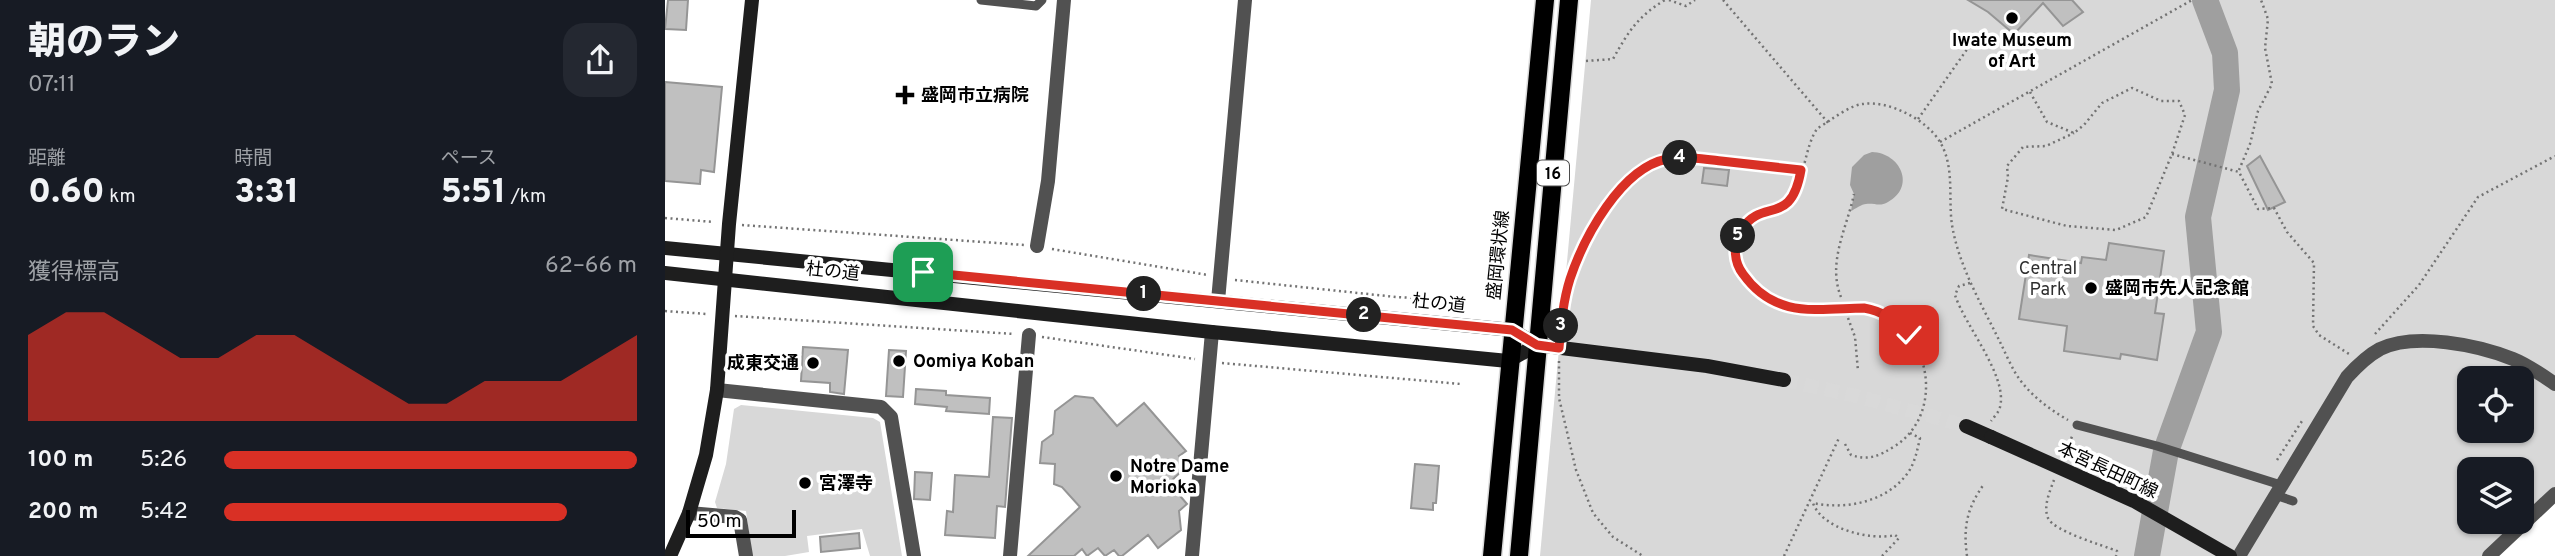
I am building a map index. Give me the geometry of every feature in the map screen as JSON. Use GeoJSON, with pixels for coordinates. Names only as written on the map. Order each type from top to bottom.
{"type":"FeatureCollection","features":[{"type":"Feature","properties":{"kind":"main road"},"geometry":{"type":"LineString","coordinates":[[670,556],[689,513],[706,455],[717,390],[729,224],[752,0]]}},
{"type":"Feature","properties":{"kind":"main road","name":"盛岡環状線"},"geometry":{"type":"LineString","coordinates":[[1492,556],[1545,0]]}},
{"type":"Feature","properties":{"kind":"main road","name":"16"},"geometry":{"type":"LineString","coordinates":[[1519,556],[1569,0]]}},
{"type":"Feature","properties":{"kind":"main road","name":"杜の道"},"geometry":{"type":"LineString","coordinates":[[665,248],[1512,330],[1537,345]]}},
{"type":"Feature","properties":{"kind":"main road","name":"杜の道"},"geometry":{"type":"LineString","coordinates":[[665,273],[1509,361]]}},
{"type":"Feature","properties":{"kind":"main road"},"geometry":{"type":"LineString","coordinates":[[1509,361],[1537,345],[1696,364],[1784,380]]}},
{"type":"Feature","properties":{"kind":"main road","name":"本宮長田町線"},"geometry":{"type":"LineString","coordinates":[[1966,426],[2134,501],[2230,556]]}},
{"type":"Feature","properties":{"kind":"street"},"geometry":{"type":"LineString","coordinates":[[1037,246],[1048,181],[1065,0]]}},
{"type":"Feature","properties":{"kind":"street"},"geometry":{"type":"LineString","coordinates":[[1218,301],[1245,0]]}},
{"type":"Feature","properties":{"kind":"street"},"geometry":{"type":"LineString","coordinates":[[1192,556],[1212,332]]}},
{"type":"Feature","properties":{"kind":"street"},"geometry":{"type":"LineString","coordinates":[[1010,556],[1029,335]]}},
{"type":"Feature","properties":{"kind":"street"},"geometry":{"type":"LineString","coordinates":[[2239,556],[2347,377],[2362,361],[2380,349],[2399,342],[2423,342],[2484,350],[2515,359],[2555,384]]}},
{"type":"Feature","properties":{"kind":"street"},"geometry":{"type":"LineString","coordinates":[[717,390],[881,407],[891,417],[914,556]]}},
{"type":"Feature","properties":{"kind":"street"},"geometry":{"type":"LineString","coordinates":[[2489,556],[2555,494]]}},
{"type":"Feature","properties":{"kind":"street"},"geometry":{"type":"LineString","coordinates":[[689,513],[735,517],[740,520],[746,556]]}},
{"type":"Feature","properties":{"kind":"lane"},"geometry":{"type":"LineString","coordinates":[[981,0],[1036,6],[1042,0]]}},
{"type":"Feature","properties":{"kind":"lane"},"geometry":{"type":"LineString","coordinates":[[2077,425],[2177,452],[2278,490],[2293,501]]}},
{"type":"Feature","properties":{"kind":"path"},"geometry":{"type":"LineString","coordinates":[[1586,61],[1613,59],[1627,32],[1645,12],[1667,0],[1686,6],[1695,0]]}},
{"type":"Feature","properties":{"kind":"path"},"geometry":{"type":"LineString","coordinates":[[1723,0],[1829,124]]}},
{"type":"Feature","properties":{"kind":"path"},"geometry":{"type":"LineString","coordinates":[[1940,142],[2192,0]]}},
{"type":"Feature","properties":{"kind":"path"},"geometry":{"type":"LineString","coordinates":[[2239,172],[2250,144],[2258,111],[2272,84],[2265,48],[2268,19],[2261,0]]}},
{"type":"Feature","properties":{"kind":"path"},"geometry":{"type":"LineString","coordinates":[[1918,119],[1975,38]]}},
{"type":"Feature","properties":{"kind":"path"},"geometry":{"type":"LineString","coordinates":[[2132,88],[2161,101],[2179,102],[2185,115],[2172,154],[2146,216],[2116,230],[2067,226],[2002,209],[2008,177],[2007,166],[2023,147],[2046,146],[2074,133],[2102,103],[2132,88]]}},
{"type":"Feature","properties":{"kind":"path"},"geometry":{"type":"LineString","coordinates":[[2030,92],[2047,122],[2074,133]]}},
{"type":"Feature","properties":{"kind":"path"},"geometry":{"type":"LineString","coordinates":[[1845,444],[1851,455],[1874,458],[1899,444],[1910,433],[1924,410],[1926,388],[1918,350],[1903,328],[1888,317],[1869,309],[1807,310],[1779,305],[1754,288],[1739,268],[1735,253],[1742,229],[1756,216],[1780,209],[1792,198],[1817,129],[1829,124],[1842,113],[1864,104],[1894,107],[1918,119],[1940,142],[1950,173],[1952,227],[1970,283],[2019,379],[2045,407],[2077,425],[2061,462]]}},
{"type":"Feature","properties":{"kind":"path"},"geometry":{"type":"LineString","coordinates":[[2172,154],[2239,172],[2258,209],[2274,208],[2287,232],[2314,263],[2313,326],[2319,335],[2351,355]]}},
{"type":"Feature","properties":{"kind":"path"},"geometry":{"type":"LineString","coordinates":[[2369,340],[2419,285],[2478,197],[2555,156]]}},
{"type":"Feature","properties":{"kind":"path"},"geometry":{"type":"LineString","coordinates":[[1643,556],[1613,537],[1593,513],[1576,470],[1559,398],[1559,348],[1563,310],[1571,278],[1608,205],[1626,180],[1647,166],[1668,159],[1693,158],[1801,170]]}},
{"type":"Feature","properties":{"kind":"path"},"geometry":{"type":"LineString","coordinates":[[1841,297],[1837,288],[1837,252],[1848,224],[1854,194]]}},
{"type":"Feature","properties":{"kind":"path"},"geometry":{"type":"LineString","coordinates":[[665,218],[1037,246],[1220,277],[1396,297],[1468,301]]}},
{"type":"Feature","properties":{"kind":"path"},"geometry":{"type":"LineString","coordinates":[[1970,283],[1959,286],[1955,295],[1989,360],[2001,393],[2000,409],[1987,435]]}},
{"type":"Feature","properties":{"kind":"path"},"geometry":{"type":"LineString","coordinates":[[665,311],[1029,335],[1210,362],[1461,384]]}},
{"type":"Feature","properties":{"kind":"path"},"geometry":{"type":"LineString","coordinates":[[1848,318],[1855,333],[1858,371]]}},
{"type":"Feature","properties":{"kind":"path"},"geometry":{"type":"LineString","coordinates":[[2277,460],[2305,416]]}},
{"type":"Feature","properties":{"kind":"path"},"geometry":{"type":"LineString","coordinates":[[1882,556],[1899,538],[1895,535],[1874,537],[1855,533],[1824,518],[1813,503],[1833,506],[1856,504],[1891,489],[1909,472],[1916,458],[1920,438],[1910,433]]}},
{"type":"Feature","properties":{"kind":"path"},"geometry":{"type":"LineString","coordinates":[[1784,556],[1839,438]]}},
{"type":"Feature","properties":{"kind":"path"},"geometry":{"type":"LineString","coordinates":[[2057,475],[2046,504],[2048,518],[2056,527],[2117,551],[2116,556]]}},
{"type":"Feature","properties":{"kind":"path"},"geometry":{"type":"LineString","coordinates":[[1968,556],[1967,518],[1971,504],[1983,484]]}},
{"type":"Feature","properties":{"kind":"green space","name":"Central Park"},"geometry":{"type":"Polygon","coordinates":[[[1591,0],[2555,0],[2555,494],[2534,514],[2534,457],[2457,457],[2457,534],[2512,534],[2489,556],[1540,556],[1591,0]]]}},
{"type":"Feature","properties":{"kind":"green space","name":"宮澤寺"},"geometry":{"type":"Polygon","coordinates":[[[741,405],[873,418],[880,422],[902,556],[870,556],[862,529],[807,536],[809,552],[785,556],[752,556],[746,511],[717,508],[715,502],[726,464],[734,409],[741,405]]]}},
{"type":"Feature","properties":{"kind":"shaded area"},"geometry":{"type":"Polygon","coordinates":[[[1872,152],[1891,158],[1897,164],[1903,180],[1901,188],[1897,196],[1885,203],[1864,204],[1851,211],[1854,194],[1850,185],[1852,167],[1864,155],[1872,152]]]}},
{"type":"Feature","properties":{"kind":"building"},"geometry":{"type":"Polygon","coordinates":[[[668,0],[688,0],[686,30],[665,29],[668,0]]]}},
{"type":"Feature","properties":{"kind":"building","name":"Iwate Museum of Art"},"geometry":{"type":"Polygon","coordinates":[[[1968,0],[2072,0],[2083,12],[2063,26],[2043,3],[2014,34],[1988,12],[1968,0]]]}},
{"type":"Feature","properties":{"kind":"building"},"geometry":{"type":"Polygon","coordinates":[[[665,82],[722,87],[714,172],[701,170],[700,184],[665,181],[665,82]]]}},
{"type":"Feature","properties":{"kind":"building"},"geometry":{"type":"Polygon","coordinates":[[[2260,156],[2285,202],[2268,210],[2247,166],[2260,156]]]}},
{"type":"Feature","properties":{"kind":"building"},"geometry":{"type":"Polygon","coordinates":[[[1704,168],[1729,170],[1727,186],[1702,183],[1704,168]]]}},
{"type":"Feature","properties":{"kind":"building","name":"盛岡市先人記念館"},"geometry":{"type":"Polygon","coordinates":[[[2109,243],[2164,251],[2155,313],[2164,314],[2157,360],[2121,354],[2120,359],[2064,351],[2067,326],[2019,319],[2029,255],[2081,263],[2082,257],[2106,260],[2109,243]]]}},
{"type":"Feature","properties":{"kind":"building"},"geometry":{"type":"Polygon","coordinates":[[[803,347],[848,350],[844,394],[830,392],[830,383],[801,381],[803,347]]]}},
{"type":"Feature","properties":{"kind":"building"},"geometry":{"type":"Polygon","coordinates":[[[889,350],[906,351],[903,397],[886,396],[889,350]]]}},
{"type":"Feature","properties":{"kind":"building"},"geometry":{"type":"Polygon","coordinates":[[[916,389],[946,391],[946,395],[990,398],[989,414],[946,411],[947,407],[915,404],[916,389]]]}},
{"type":"Feature","properties":{"kind":"building","name":"Notre Dame Morioka"},"geometry":{"type":"Polygon","coordinates":[[[1075,396],[1093,398],[1117,426],[1144,403],[1186,451],[1179,456],[1187,466],[1169,483],[1187,504],[1179,511],[1181,530],[1158,548],[1148,535],[1122,556],[1114,550],[1105,556],[1098,548],[1087,556],[1082,549],[1074,556],[1028,556],[1080,507],[1062,487],[1054,484],[1055,464],[1040,463],[1042,442],[1053,434],[1055,411],[1075,396]]]}},
{"type":"Feature","properties":{"kind":"building"},"geometry":{"type":"Polygon","coordinates":[[[993,417],[1012,418],[1005,507],[997,506],[995,538],[945,535],[947,511],[953,512],[955,475],[989,477],[993,417]]]}},
{"type":"Feature","properties":{"kind":"building"},"geometry":{"type":"Polygon","coordinates":[[[1415,464],[1439,466],[1433,510],[1411,508],[1415,464]]]}},
{"type":"Feature","properties":{"kind":"building"},"geometry":{"type":"Polygon","coordinates":[[[915,472],[932,473],[930,500],[914,499],[915,472]]]}},
{"type":"Feature","properties":{"kind":"building"},"geometry":{"type":"Polygon","coordinates":[[[859,533],[860,548],[821,552],[820,537],[859,533]]]}},
{"type":"Feature","properties":{"kind":"waterway"},"geometry":{"type":"LineString","coordinates":[[2147,556],[2166,451],[2209,332],[2198,217],[2227,90],[2225,53],[2205,0]]}},
{"type":"Feature","properties":{"kind":"tunnel"},"geometry":{"type":"LineString","coordinates":[[1784,380],[1856,396],[1966,426]]}},
{"type":"Feature","properties":{"kind":"place","name":"Iwate Museum of Art"},"geometry":{"type":"Point","coordinates":[2012,18]}},
{"type":"Feature","properties":{"kind":"place","name":"盛岡市立病院"},"geometry":{"type":"Point","coordinates":[905,95]}},
{"type":"Feature","properties":{"kind":"place","name":"盛岡市先人記念館"},"geometry":{"type":"Point","coordinates":[2091,288]}},
{"type":"Feature","properties":{"kind":"place","name":"Oomiya Koban"},"geometry":{"type":"Point","coordinates":[899,361]}},
{"type":"Feature","properties":{"kind":"place","name":"成東交通"},"geometry":{"type":"Point","coordinates":[813,363]}},
{"type":"Feature","properties":{"kind":"place","name":"Notre Dame Morioka"},"geometry":{"type":"Point","coordinates":[1116,476]}},
{"type":"Feature","properties":{"kind":"place","name":"宮澤寺"},"geometry":{"type":"Point","coordinates":[805,483]}},
{"type":"Feature","properties":{"kind":"route"},"geometry":{"type":"LineString","coordinates":[[923,272],[1512,330],[1537,345],[1559,348],[1563,310],[1571,278],[1587,241],[1608,205],[1626,180],[1647,166],[1668,159],[1693,158],[1801,170],[1798,187],[1792,198],[1780,209],[1756,216],[1742,229],[1737,240],[1735,253],[1739,268],[1759,292],[1779,305],[1798,309],[1874,310],[1888,317],[1909,335]]}}]}
